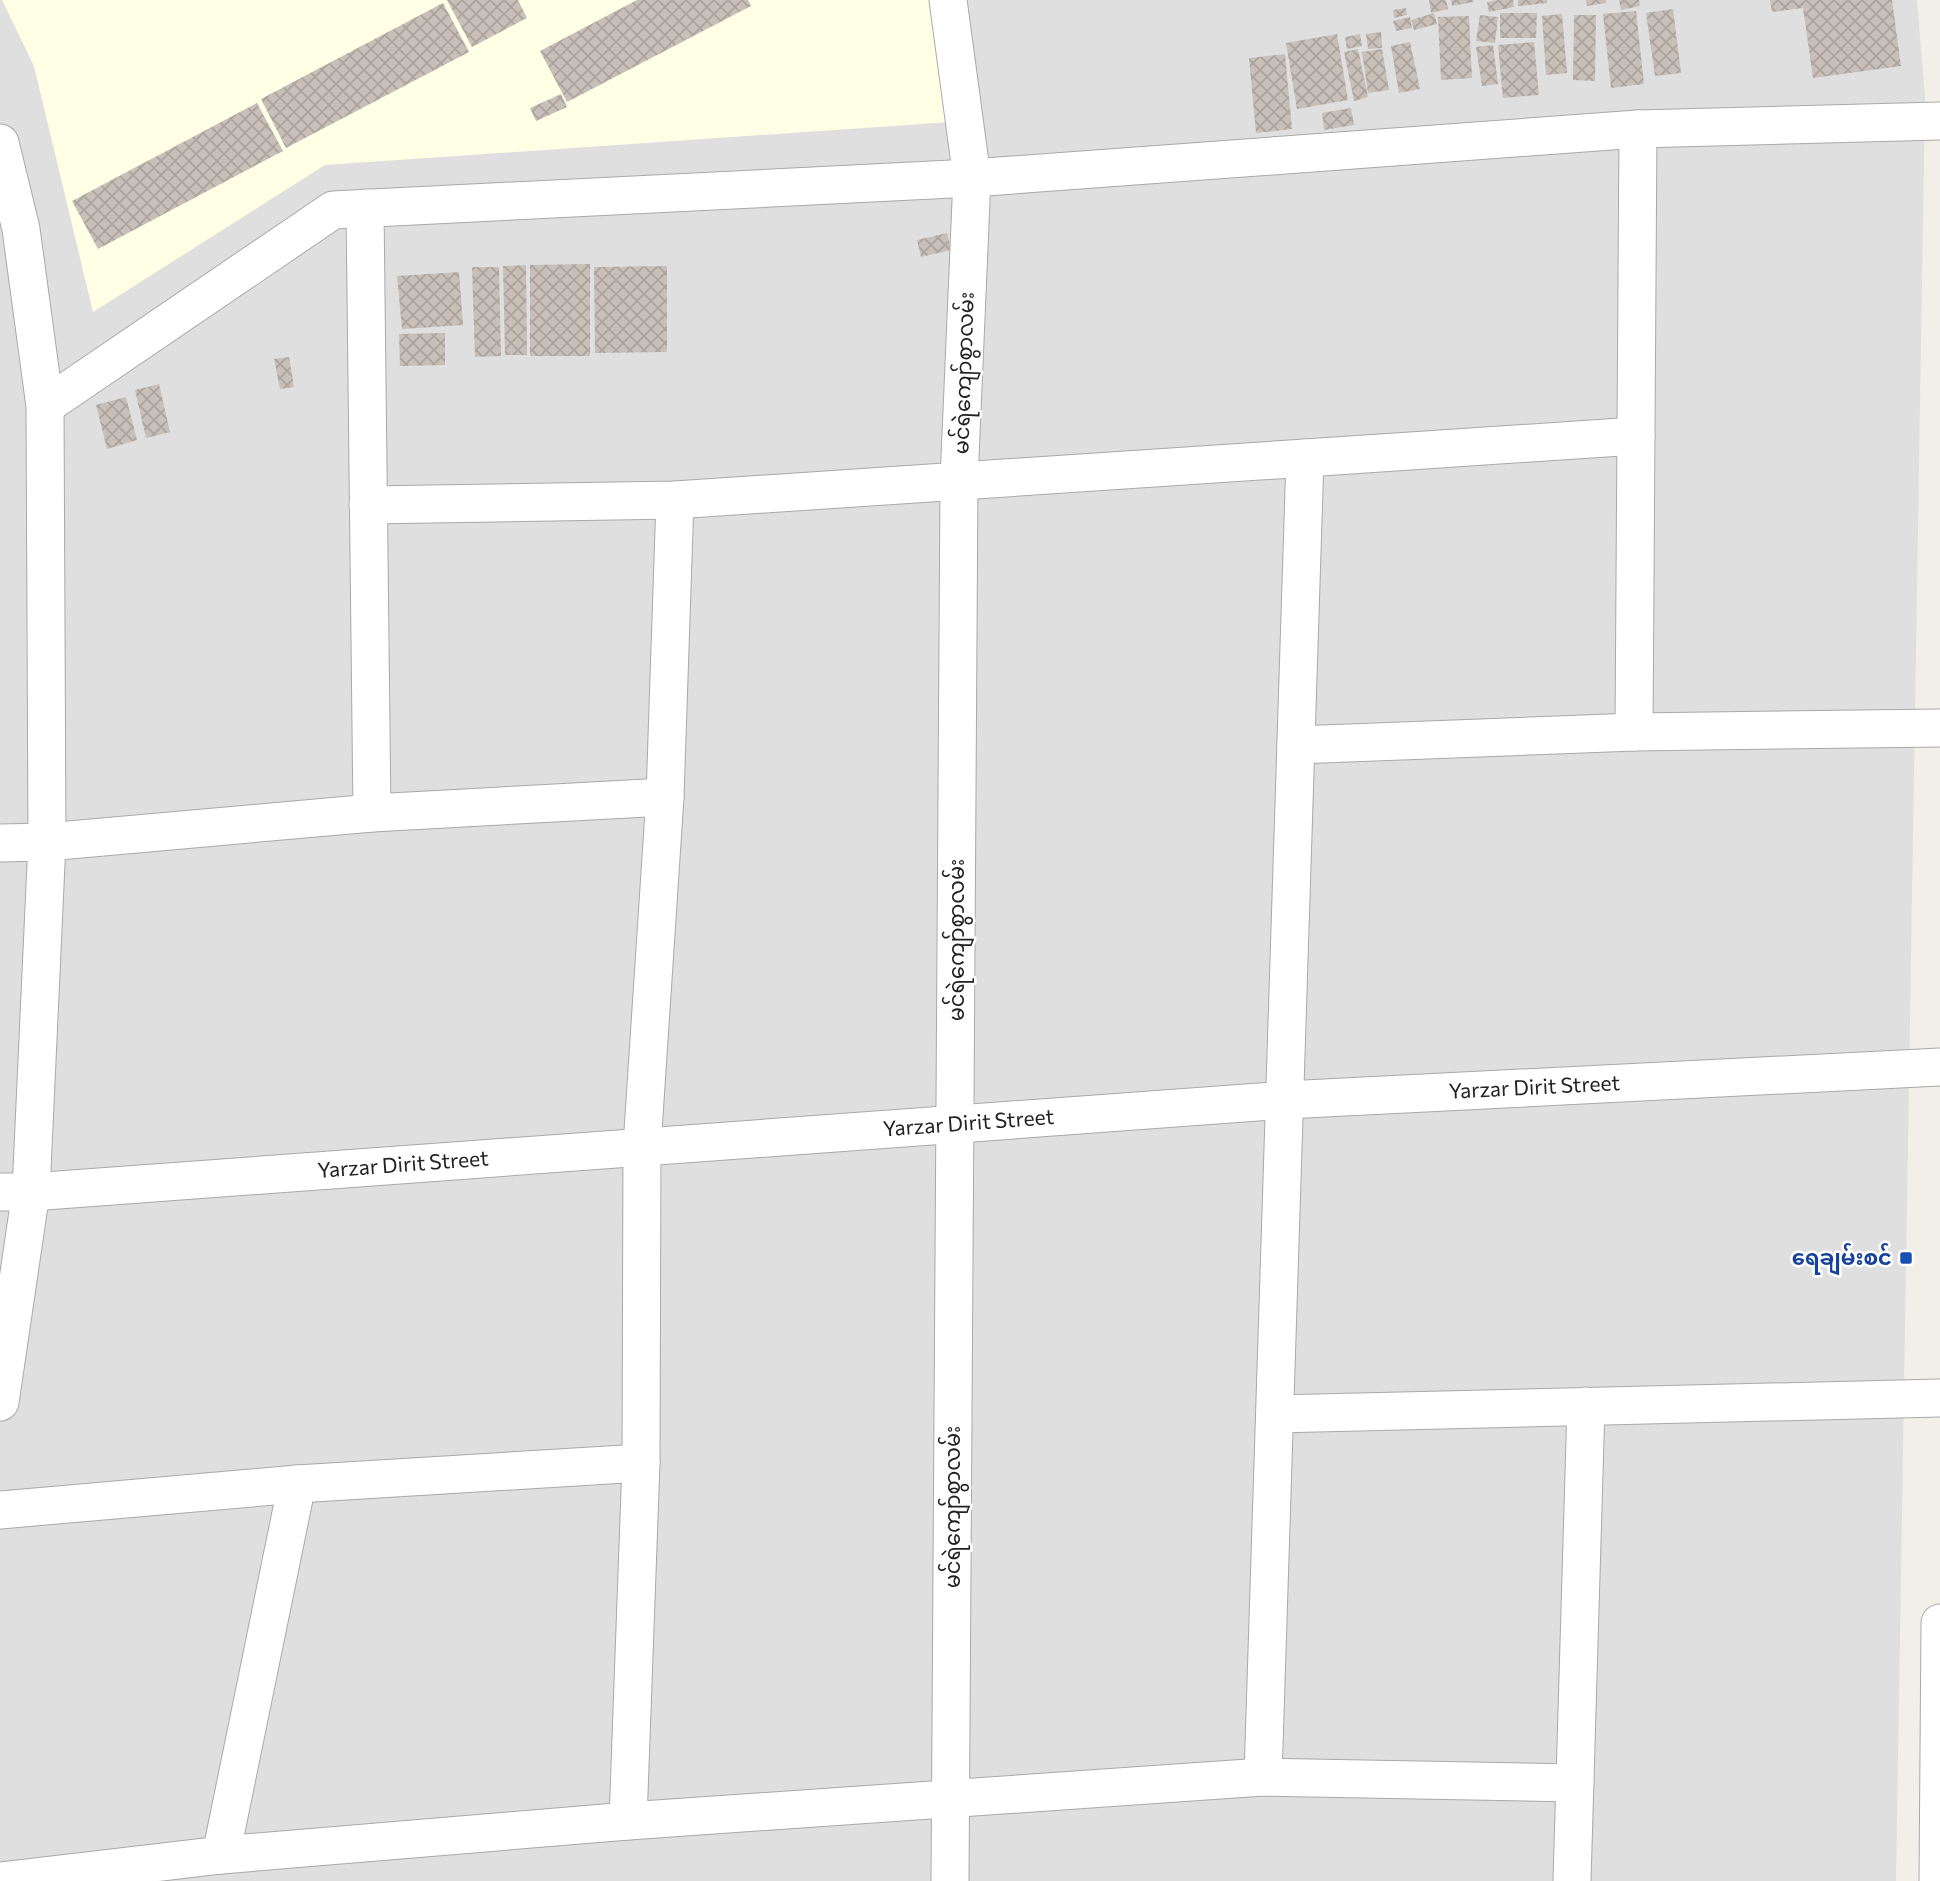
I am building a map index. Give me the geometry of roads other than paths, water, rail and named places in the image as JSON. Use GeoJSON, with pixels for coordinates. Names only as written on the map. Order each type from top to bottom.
{"type":"FeatureCollection","features":[{"type":"Feature","properties":{"kind":"street","name":"မင်ရဲကျော်စွာလမ်း"},"geometry":{"type":"LineString","coordinates":[[947,0],[972,177],[959,481],[950,1881]]}},
{"type":"Feature","properties":{"kind":"street"},"geometry":{"type":"LineString","coordinates":[[45,406],[333,210],[972,177],[1638,129],[1940,121]]}},
{"type":"Feature","properties":{"kind":"street"},"geometry":{"type":"LineString","coordinates":[[1634,732],[1638,129]]}},
{"type":"Feature","properties":{"kind":"street"},"geometry":{"type":"LineString","coordinates":[[0,143],[21,229],[45,406],[47,842],[0,1402]]}},
{"type":"Feature","properties":{"kind":"street"},"geometry":{"type":"LineString","coordinates":[[365,208],[372,813]]}},
{"type":"Feature","properties":{"kind":"street"},"geometry":{"type":"LineString","coordinates":[[368,505],[675,500],[1636,436]]}},
{"type":"Feature","properties":{"kind":"street"},"geometry":{"type":"LineString","coordinates":[[1263,1777],[1305,458]]}},
{"type":"Feature","properties":{"kind":"street"},"geometry":{"type":"LineString","coordinates":[[628,1821],[641,1464],[642,1146],[664,797],[675,500]]}},
{"type":"Feature","properties":{"kind":"street"},"geometry":{"type":"LineString","coordinates":[[1296,745],[1634,732],[1940,728]]}},
{"type":"Feature","properties":{"kind":"street"},"geometry":{"type":"LineString","coordinates":[[0,843],[47,842],[372,813],[664,797]]}},
{"type":"Feature","properties":{"kind":"street","name":"Yarzar Dirit Street"},"geometry":{"type":"LineString","coordinates":[[16,1192],[1285,1100],[1940,1067]]}},
{"type":"Feature","properties":{"kind":"street"},"geometry":{"type":"LineString","coordinates":[[1275,1413],[1940,1398]]}},
{"type":"Feature","properties":{"kind":"street"},"geometry":{"type":"LineString","coordinates":[[1572,1881],[1586,1406]]}},
{"type":"Feature","properties":{"kind":"street"},"geometry":{"type":"LineString","coordinates":[[0,1510],[297,1484],[641,1464]]}},
{"type":"Feature","properties":{"kind":"street"},"geometry":{"type":"LineString","coordinates":[[221,1855],[297,1484]]}},
{"type":"Feature","properties":{"kind":"street"},"geometry":{"type":"LineString","coordinates":[[1938,1881],[1940,1623]]}},
{"type":"Feature","properties":{"kind":"street"},"geometry":{"type":"LineString","coordinates":[[2,1881],[221,1855],[628,1821],[1263,1777],[1575,1783]]}},
{"type":"Feature","properties":{"kind":"place","name":"ရေချမ်းစင်"},"geometry":{"type":"Point","coordinates":[1906,1258]}}]}
